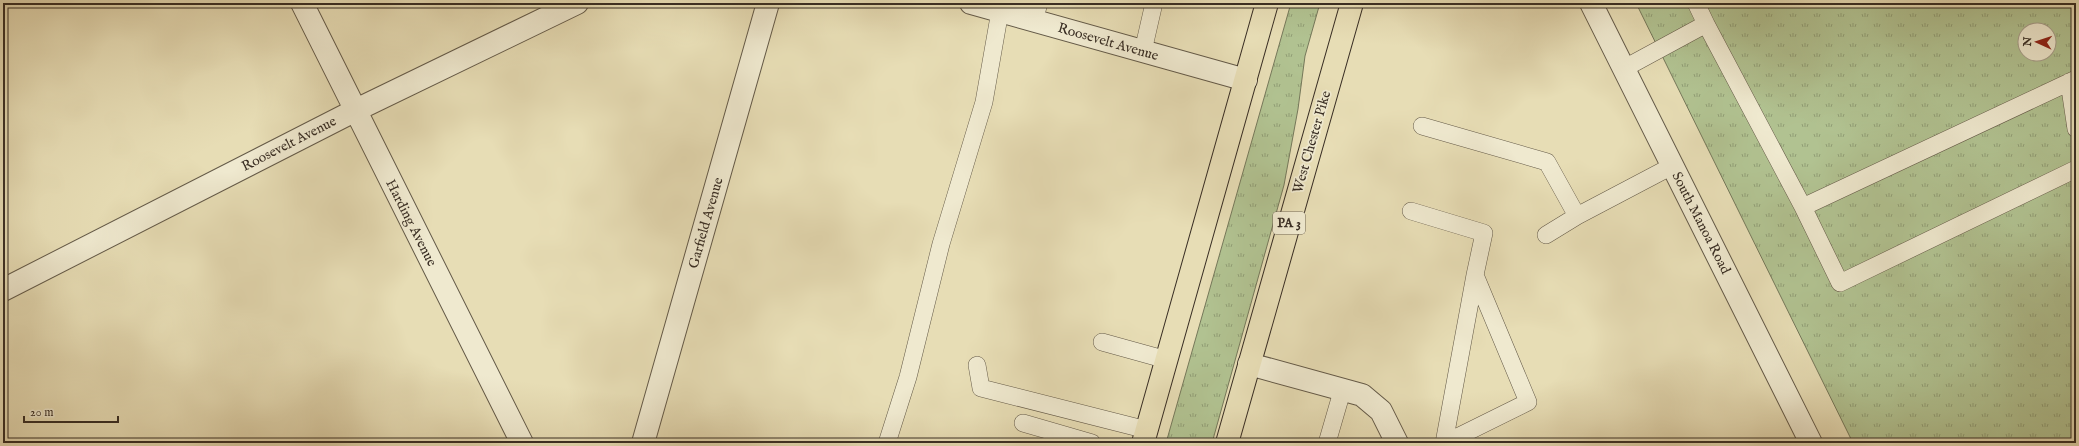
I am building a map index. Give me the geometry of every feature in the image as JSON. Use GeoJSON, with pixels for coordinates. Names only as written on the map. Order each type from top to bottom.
{"type":"FeatureCollection","features":[{"type":"Feature","properties":{"kind":"highway"},"geometry":{"type":"LineString","coordinates":[[1145,436],[1267,3]]}},
{"type":"Feature","properties":{"kind":"highway","name":"West Chester Pike"},"geometry":{"type":"LineString","coordinates":[[1227,443],[1352,3]]}},
{"type":"Feature","properties":{"kind":"street","name":"Harding Avenue"},"geometry":{"type":"LineString","coordinates":[[302,3],[354,111],[522,443]]}},
{"type":"Feature","properties":{"kind":"street","name":"Roosevelt Avenue"},"geometry":{"type":"LineString","coordinates":[[3,290],[354,111],[577,3]]}},
{"type":"Feature","properties":{"kind":"street","name":"Garfield Avenue"},"geometry":{"type":"LineString","coordinates":[[643,443],[768,3]]}},
{"type":"Feature","properties":{"kind":"street","name":"Roosevelt Avenue"},"geometry":{"type":"LineString","coordinates":[[971,3],[1000,11],[1037,12],[1142,51],[1246,80]]}},
{"type":"Feature","properties":{"kind":"street","name":"South Manoa Road"},"geometry":{"type":"LineString","coordinates":[[1590,3],[1811,443]]}},
{"type":"Feature","properties":{"kind":"street"},"geometry":{"type":"LineString","coordinates":[[1249,364],[1342,388],[1362,395],[1372,401],[1381,411],[1392,439]]}},
{"type":"Feature","properties":{"kind":"lane"},"geometry":{"type":"LineString","coordinates":[[1142,51],[1154,3]]}},
{"type":"Feature","properties":{"kind":"lane"},"geometry":{"type":"LineString","coordinates":[[1696,3],[1803,207],[1840,283],[2076,169]]}},
{"type":"Feature","properties":{"kind":"lane"},"geometry":{"type":"LineString","coordinates":[[888,443],[908,377],[941,244],[984,102],[1000,11]]}},
{"type":"Feature","properties":{"kind":"lane"},"geometry":{"type":"LineString","coordinates":[[1624,69],[1706,24]]}},
{"type":"Feature","properties":{"kind":"lane"},"geometry":{"type":"LineString","coordinates":[[1803,207],[2072,81],[2076,129]]}},
{"type":"Feature","properties":{"kind":"lane"},"geometry":{"type":"LineString","coordinates":[[1422,126],[1547,162],[1576,216]]}},
{"type":"Feature","properties":{"kind":"lane"},"geometry":{"type":"LineString","coordinates":[[1546,234],[1576,216],[1672,166]]}},
{"type":"Feature","properties":{"kind":"lane"},"geometry":{"type":"LineString","coordinates":[[1411,211],[1484,233],[1444,443]]}},
{"type":"Feature","properties":{"kind":"lane"},"geometry":{"type":"LineString","coordinates":[[1444,443],[1528,402],[1475,275]]}},
{"type":"Feature","properties":{"kind":"lane"},"geometry":{"type":"LineString","coordinates":[[1102,342],[1167,360]]}},
{"type":"Feature","properties":{"kind":"lane"},"geometry":{"type":"LineString","coordinates":[[977,365],[982,388],[1145,436]]}},
{"type":"Feature","properties":{"kind":"lane"},"geometry":{"type":"LineString","coordinates":[[1327,443],[1342,388]]}},
{"type":"Feature","properties":{"kind":"lane"},"geometry":{"type":"LineString","coordinates":[[1023,423],[1092,443]]}},
{"type":"Feature","properties":{"kind":"green space"},"geometry":{"type":"Polygon","coordinates":[[[1291,3],[1320,3],[1305,56],[1298,109],[1284,185],[1212,443],[1166,443],[1291,3]]]}},
{"type":"Feature","properties":{"kind":"green space"},"geometry":{"type":"Polygon","coordinates":[[[1636,3],[2076,3],[2076,443],[1853,443],[1636,3]]]}}]}
